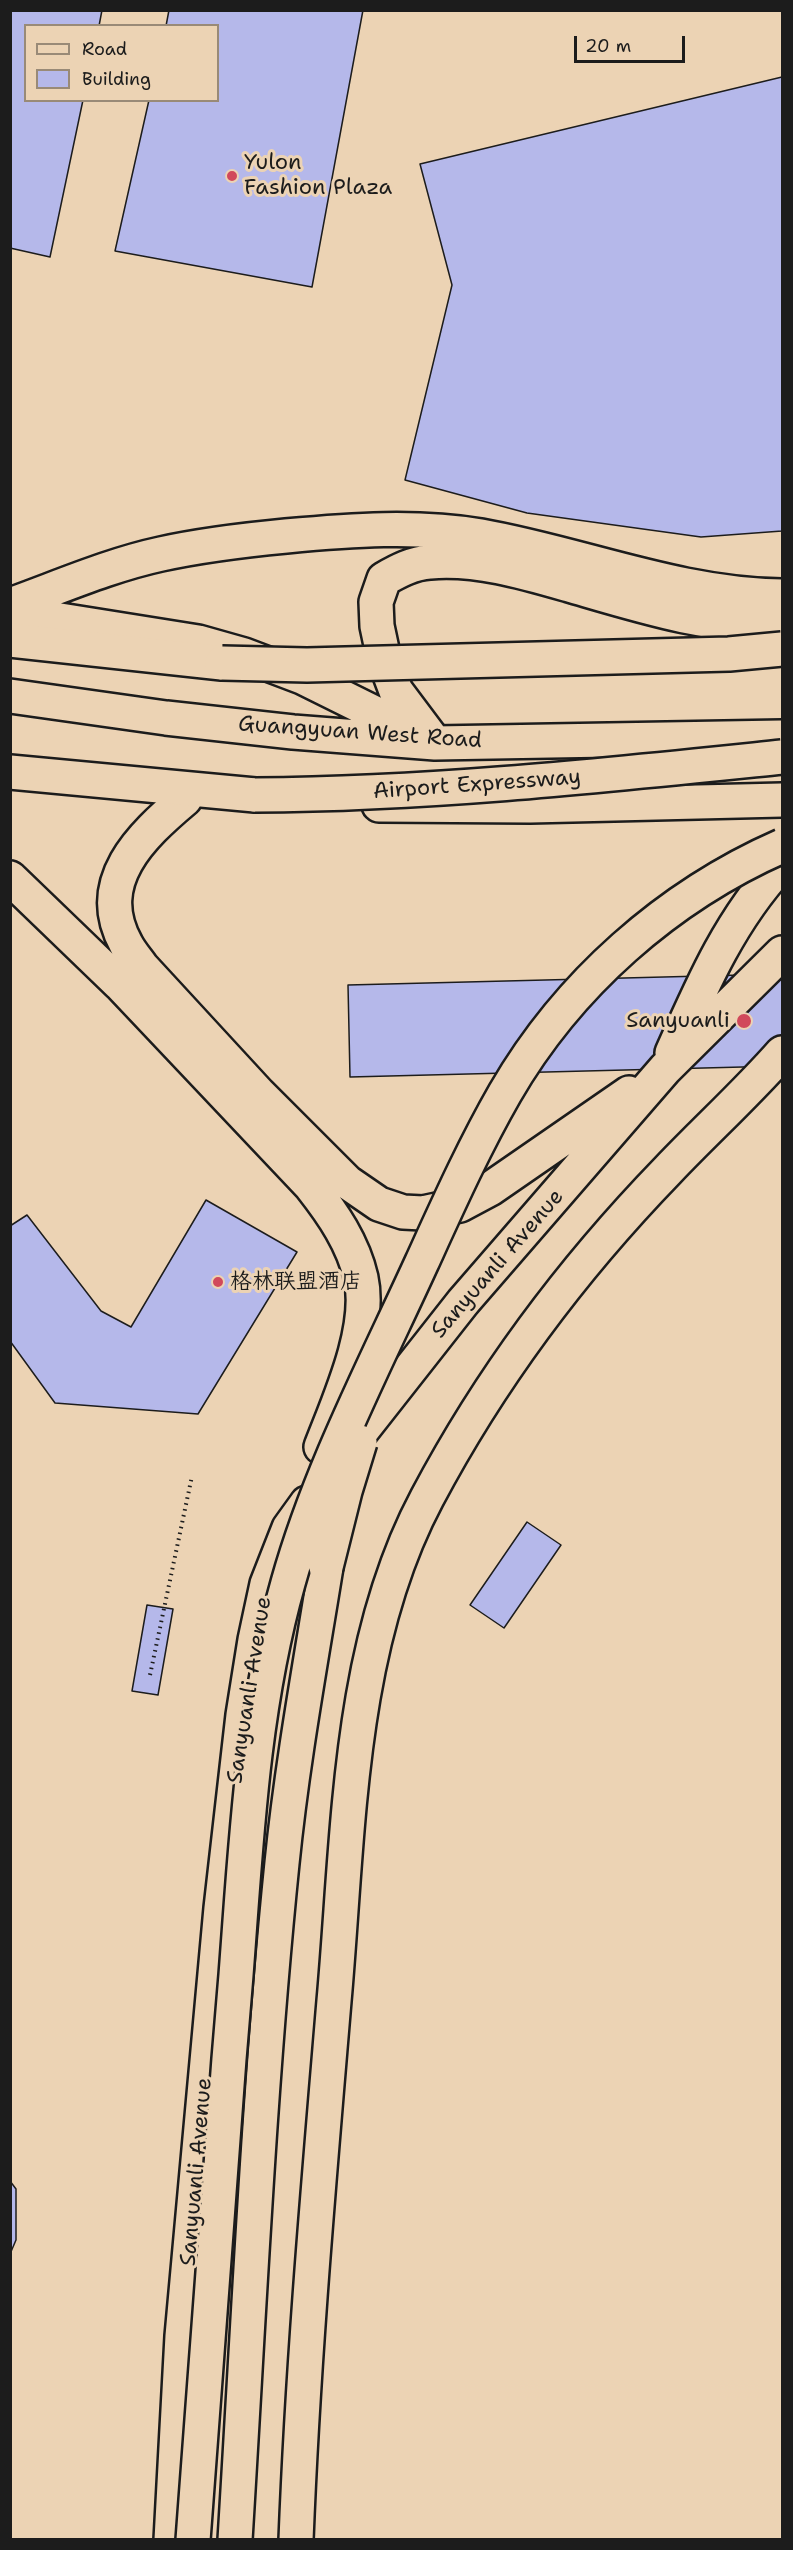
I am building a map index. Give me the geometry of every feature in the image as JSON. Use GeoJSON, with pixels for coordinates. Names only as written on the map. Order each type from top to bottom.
{"type":"FeatureCollection","features":[{"type":"Feature","properties":{"kind":"main road"},"geometry":{"type":"LineString","coordinates":[[10,605],[160,554],[230,542],[324,533],[384,531],[439,531],[481,536],[590,561],[667,582],[744,596],[783,596]]}},
{"type":"Feature","properties":{"kind":"main road"},"geometry":{"type":"LineString","coordinates":[[435,743],[396,691],[384,658],[377,626],[376,602],[384,579],[405,567],[429,561],[482,564],[525,572],[727,625],[783,626]]}},
{"type":"Feature","properties":{"kind":"main road"},"geometry":{"type":"LineString","coordinates":[[10,612],[198,642],[244,655],[311,681],[435,743]]}},
{"type":"Feature","properties":{"kind":"main road"},"geometry":{"type":"LineString","coordinates":[[10,640],[222,663]]}},
{"type":"Feature","properties":{"kind":"main road"},"geometry":{"type":"LineString","coordinates":[[10,661],[307,665],[729,654],[783,649]]}},
{"type":"Feature","properties":{"kind":"main road","name":"Guangyuan West Road"},"geometry":{"type":"LineString","coordinates":[[10,696],[293,732],[435,743],[783,737]]}},
{"type":"Feature","properties":{"kind":"main road","name":"Airport Expressway"},"geometry":{"type":"LineString","coordinates":[[178,794],[361,793],[476,787],[783,757]]}},
{"type":"Feature","properties":{"kind":"main road"},"geometry":{"type":"LineString","coordinates":[[10,772],[178,794]]}},
{"type":"Feature","properties":{"kind":"main road"},"geometry":{"type":"LineString","coordinates":[[10,782],[178,794],[438,806],[783,800]]}},
{"type":"Feature","properties":{"kind":"main road"},"geometry":{"type":"LineString","coordinates":[[178,794],[136,846],[122,869],[115,898],[117,922],[126,945],[150,975],[266,1102],[347,1182],[379,1204],[403,1212],[423,1213],[460,1205],[490,1190],[665,1069],[705,978],[743,912],[783,864]]}},
{"type":"Feature","properties":{"kind":"main road"},"geometry":{"type":"LineString","coordinates":[[193,2540],[205,2352],[245,1856],[260,1722],[286,1588],[311,1513],[432,1240],[479,1141],[507,1089],[528,1058],[586,986],[622,948],[661,917],[730,872],[783,846]]}},
{"type":"Feature","properties":{"kind":"main road"},"geometry":{"type":"LineString","coordinates":[[10,878],[120,984],[311,1186],[332,1212],[349,1242],[362,1279],[362,1323],[347,1380],[289,1528]]}},
{"type":"Feature","properties":{"kind":"main road","name":"Sanyuanli Avenue"},"geometry":{"type":"LineString","coordinates":[[171,2540],[182,2336],[221,1908],[243,1715],[267,1584],[289,1528],[361,1430],[463,1302],[665,1069],[783,953]]}},
{"type":"Feature","properties":{"kind":"main road"},"geometry":{"type":"LineString","coordinates":[[768,1079],[783,1053]]}},
{"type":"Feature","properties":{"kind":"main road"},"geometry":{"type":"LineString","coordinates":[[296,2540],[312,2269],[351,1799],[361,1712],[378,1626],[398,1559],[426,1499],[471,1422],[519,1350],[575,1275],[667,1170],[783,1064]]}},
{"type":"Feature","properties":{"kind":"main road"},"geometry":{"type":"LineString","coordinates":[[235,2540],[266,2041],[282,1862],[307,1677],[326,1567],[345,1491],[405,1305],[432,1240]]}},
{"type":"Feature","properties":{"kind":"path"},"geometry":{"type":"LineString","coordinates":[[150,1675],[192,1476]]}},
{"type":"Feature","properties":{"kind":"building"},"geometry":{"type":"Polygon","coordinates":[[[10,10],[102,10],[99,24],[24,24],[24,102],[83,102],[50,257],[10,248],[10,10]]]}},
{"type":"Feature","properties":{"kind":"building","name":"Yulon Fashion Plaza"},"geometry":{"type":"Polygon","coordinates":[[[169,10],[363,10],[312,287],[115,251],[149,102],[219,102],[219,24],[166,24],[169,10]]]}},
{"type":"Feature","properties":{"kind":"building"},"geometry":{"type":"Polygon","coordinates":[[[782,77],[782,531],[701,537],[527,513],[405,480],[452,285],[420,164],[782,77]]]}},
{"type":"Feature","properties":{"kind":"building","name":"Sanyuanli"},"geometry":{"type":"Polygon","coordinates":[[[782,974],[782,1066],[350,1077],[348,985],[782,974]]]}},
{"type":"Feature","properties":{"kind":"building","name":"格林联盟酒店"},"geometry":{"type":"Polygon","coordinates":[[[206,1200],[297,1252],[198,1414],[55,1403],[10,1341],[10,1226],[27,1215],[101,1311],[131,1327],[206,1200]]]}},
{"type":"Feature","properties":{"kind":"building"},"geometry":{"type":"Polygon","coordinates":[[[527,1522],[561,1545],[504,1628],[470,1605],[527,1522]]]}},
{"type":"Feature","properties":{"kind":"building"},"geometry":{"type":"Polygon","coordinates":[[[147,1605],[173,1609],[158,1695],[132,1691],[147,1605]]]}},
{"type":"Feature","properties":{"kind":"building"},"geometry":{"type":"Polygon","coordinates":[[[10,2181],[16,2189],[16,2240],[10,2254],[10,2181]]]}},
{"type":"Feature","properties":{"kind":"place","name":"Yulon Fashion Plaza"},"geometry":{"type":"Point","coordinates":[232,176]}},
{"type":"Feature","properties":{"kind":"place","name":"Sanyuanli"},"geometry":{"type":"Point","coordinates":[744,1021]}},
{"type":"Feature","properties":{"kind":"place","name":"格林联盟酒店"},"geometry":{"type":"Point","coordinates":[218,1282]}}]}
